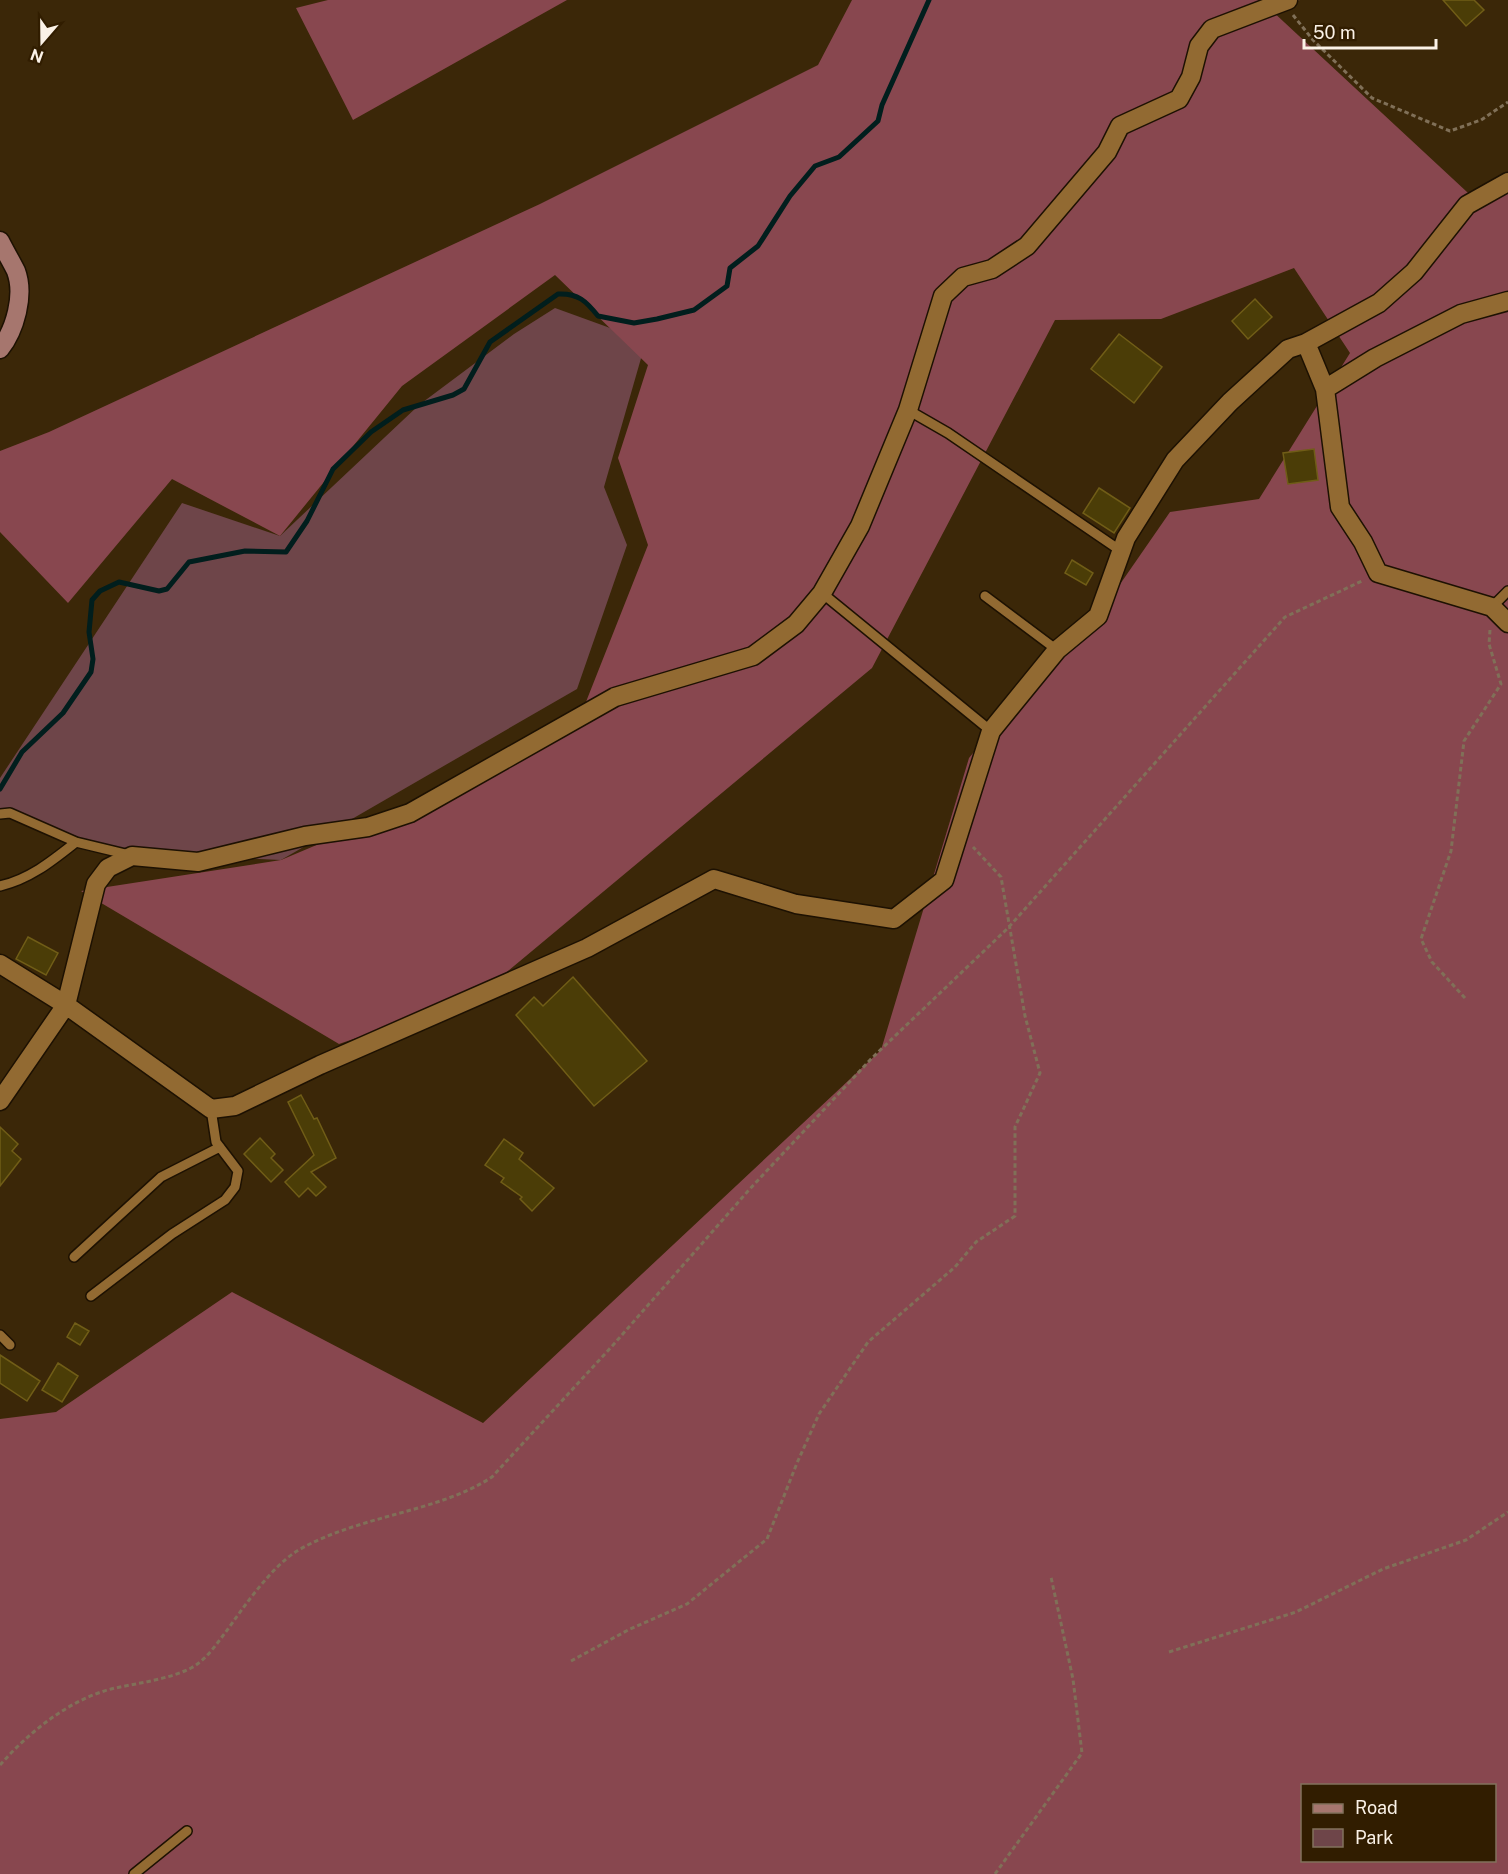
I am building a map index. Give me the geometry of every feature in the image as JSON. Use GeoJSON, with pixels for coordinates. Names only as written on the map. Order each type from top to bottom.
{"type":"FeatureCollection","features":[{"type":"Feature","properties":{"kind":"street"},"geometry":{"type":"LineString","coordinates":[[0,1100],[66,1005],[96,884],[108,868],[132,856],[198,862],[305,836],[368,827],[410,813],[615,697],[753,656],[796,624],[822,593],[860,526],[908,410],[943,296],[963,277],[992,269],[1028,246],[1107,152],[1120,126],[1179,99],[1191,77],[1199,46],[1212,29],[1286,1]]}},
{"type":"Feature","properties":{"kind":"street"},"geometry":{"type":"LineString","coordinates":[[0,964],[66,1005],[211,1109],[235,1106],[320,1065],[587,948],[714,879],[796,904],[894,919],[944,880],[991,731],[1057,650],[1098,616],[1126,538],[1176,460],[1268,366],[1288,349],[1306,343],[1379,303],[1414,272],[1467,205],[1508,182]]}},
{"type":"Feature","properties":{"kind":"street"},"geometry":{"type":"LineString","coordinates":[[0,241],[17,273],[19,298],[14,324],[0,349]]}},
{"type":"Feature","properties":{"kind":"street"},"geometry":{"type":"LineString","coordinates":[[1325,389],[1375,358],[1461,314],[1508,301]]}},
{"type":"Feature","properties":{"kind":"street"},"geometry":{"type":"LineString","coordinates":[[1306,343],[1325,389],[1340,507],[1363,542],[1378,573],[1492,607],[1508,623]]}},
{"type":"Feature","properties":{"kind":"lane"},"geometry":{"type":"LineString","coordinates":[[908,410],[948,433],[1121,551]]}},
{"type":"Feature","properties":{"kind":"lane"},"geometry":{"type":"LineString","coordinates":[[1492,607],[1508,591]]}},
{"type":"Feature","properties":{"kind":"lane"},"geometry":{"type":"LineString","coordinates":[[822,593],[991,731]]}},
{"type":"Feature","properties":{"kind":"lane"},"geometry":{"type":"LineString","coordinates":[[985,596],[1057,650]]}},
{"type":"Feature","properties":{"kind":"lane"},"geometry":{"type":"LineString","coordinates":[[0,814],[10,813],[76,842],[132,856]]}},
{"type":"Feature","properties":{"kind":"lane"},"geometry":{"type":"LineString","coordinates":[[0,886],[19,881],[48,864],[76,842]]}},
{"type":"Feature","properties":{"kind":"lane"},"geometry":{"type":"LineString","coordinates":[[91,1296],[172,1234],[225,1200],[235,1187],[238,1171],[216,1142],[211,1109]]}},
{"type":"Feature","properties":{"kind":"lane"},"geometry":{"type":"LineString","coordinates":[[74,1257],[161,1177],[220,1147]]}},
{"type":"Feature","properties":{"kind":"lane"},"geometry":{"type":"LineString","coordinates":[[0,1335],[10,1345]]}},
{"type":"Feature","properties":{"kind":"lane"},"geometry":{"type":"LineString","coordinates":[[134,1874],[187,1831]]}},
{"type":"Feature","properties":{"kind":"path"},"geometry":{"type":"LineString","coordinates":[[1286,1],[1313,40],[1372,98],[1450,131],[1480,120],[1508,102]]}},
{"type":"Feature","properties":{"kind":"path"},"geometry":{"type":"LineString","coordinates":[[0,1765],[12,1751],[68,1706],[109,1690],[172,1675],[202,1662],[256,1591],[295,1553],[355,1525],[448,1497],[479,1486],[492,1477],[864,1066],[1008,928],[1286,617],[1378,573]]}},
{"type":"Feature","properties":{"kind":"path"},"geometry":{"type":"LineString","coordinates":[[1466,998],[1432,962],[1420,939],[1451,851],[1464,741],[1501,684],[1489,645],[1492,607]]}},
{"type":"Feature","properties":{"kind":"path"},"geometry":{"type":"LineString","coordinates":[[571,1661],[630,1629],[687,1604],[767,1539],[796,1462],[819,1414],[868,1342],[955,1267],[976,1242],[1015,1216],[1015,1127],[1040,1073],[1025,1016],[1001,877],[960,834]]}},
{"type":"Feature","properties":{"kind":"path"},"geometry":{"type":"LineString","coordinates":[[1169,1652],[1296,1612],[1383,1569],[1466,1540],[1508,1512]]}},
{"type":"Feature","properties":{"kind":"path"},"geometry":{"type":"LineString","coordinates":[[995,1874],[1082,1753],[1073,1679],[1051,1577]]}},
{"type":"Feature","properties":{"kind":"green space"},"geometry":{"type":"Polygon","coordinates":[[[555,308],[646,341],[604,487],[627,545],[577,689],[281,860],[122,853],[0,808],[0,778],[182,503],[280,536],[419,405],[514,334],[555,308]]]}},
{"type":"Feature","properties":{"kind":"shaded area"},"geometry":{"type":"Polygon","coordinates":[[[328,0],[567,0],[353,120],[296,8],[328,0]]]}},
{"type":"Feature","properties":{"kind":"shaded area"},"geometry":{"type":"Polygon","coordinates":[[[852,0],[1300,0],[1269,8],[1481,205],[1508,191],[1508,1874],[0,1874],[0,1419],[56,1412],[232,1292],[483,1423],[881,1050],[969,758],[1057,650],[1098,616],[1170,512],[1259,499],[1350,353],[1294,268],[1161,319],[1055,320],[872,668],[478,996],[339,1044],[81,891],[281,860],[473,779],[580,717],[648,545],[618,458],[648,365],[555,275],[402,386],[280,536],[172,479],[68,603],[0,532],[0,451],[49,432],[540,204],[818,65],[852,0]]]}},
{"type":"Feature","properties":{"kind":"building"},"geometry":{"type":"Polygon","coordinates":[[[1443,0],[1474,0],[1484,10],[1466,26],[1443,0]]]}},
{"type":"Feature","properties":{"kind":"building"},"geometry":{"type":"Polygon","coordinates":[[[1255,299],[1272,317],[1248,339],[1232,321],[1255,299]]]}},
{"type":"Feature","properties":{"kind":"building"},"geometry":{"type":"Polygon","coordinates":[[[1119,334],[1162,367],[1134,403],[1091,369],[1119,334]]]}},
{"type":"Feature","properties":{"kind":"building"},"geometry":{"type":"Polygon","coordinates":[[[1314,449],[1318,480],[1288,484],[1283,453],[1314,449]]]}},
{"type":"Feature","properties":{"kind":"building"},"geometry":{"type":"Polygon","coordinates":[[[1099,488],[1130,508],[1114,533],[1083,513],[1099,488]]]}},
{"type":"Feature","properties":{"kind":"building"},"geometry":{"type":"Polygon","coordinates":[[[1072,560],[1093,573],[1086,585],[1065,573],[1072,560]]]}},
{"type":"Feature","properties":{"kind":"building"},"geometry":{"type":"Polygon","coordinates":[[[28,937],[58,953],[46,975],[16,959],[28,937]]]}},
{"type":"Feature","properties":{"kind":"building"},"geometry":{"type":"Polygon","coordinates":[[[573,977],[647,1061],[594,1106],[516,1015],[534,997],[543,1006],[573,977]]]}},
{"type":"Feature","properties":{"kind":"building"},"geometry":{"type":"Polygon","coordinates":[[[301,1095],[314,1119],[317,1118],[336,1158],[311,1172],[326,1187],[316,1196],[308,1188],[299,1197],[285,1182],[314,1155],[288,1102],[301,1095]]]}},
{"type":"Feature","properties":{"kind":"building"},"geometry":{"type":"Polygon","coordinates":[[[0,1127],[18,1144],[12,1151],[21,1159],[0,1186],[0,1127]]]}},
{"type":"Feature","properties":{"kind":"building"},"geometry":{"type":"Polygon","coordinates":[[[260,1138],[275,1154],[271,1158],[283,1170],[271,1182],[244,1154],[260,1138]]]}},
{"type":"Feature","properties":{"kind":"building"},"geometry":{"type":"Polygon","coordinates":[[[504,1139],[523,1153],[519,1159],[554,1188],[532,1211],[520,1199],[522,1197],[501,1182],[504,1178],[485,1165],[504,1139]]]}},
{"type":"Feature","properties":{"kind":"building"},"geometry":{"type":"Polygon","coordinates":[[[75,1323],[89,1331],[80,1345],[67,1337],[75,1323]]]}},
{"type":"Feature","properties":{"kind":"building"},"geometry":{"type":"Polygon","coordinates":[[[0,1355],[40,1381],[27,1401],[0,1383],[0,1355]]]}},
{"type":"Feature","properties":{"kind":"building"},"geometry":{"type":"Polygon","coordinates":[[[58,1363],[78,1376],[62,1402],[42,1390],[58,1363]]]}},
{"type":"Feature","properties":{"kind":"waterway"},"geometry":{"type":"LineString","coordinates":[[0,789],[22,752],[63,713],[91,672],[93,659],[89,632],[92,600],[100,591],[119,582],[159,591],[167,589],[189,562],[245,551],[286,552],[307,521],[333,469],[371,432],[403,410],[453,395],[464,389],[490,342],[558,294],[581,299],[598,316],[634,323],[694,310],[727,286],[730,268],[758,246],[790,196],[815,166],[839,157],[878,121],[882,105],[929,0]]}}]}
